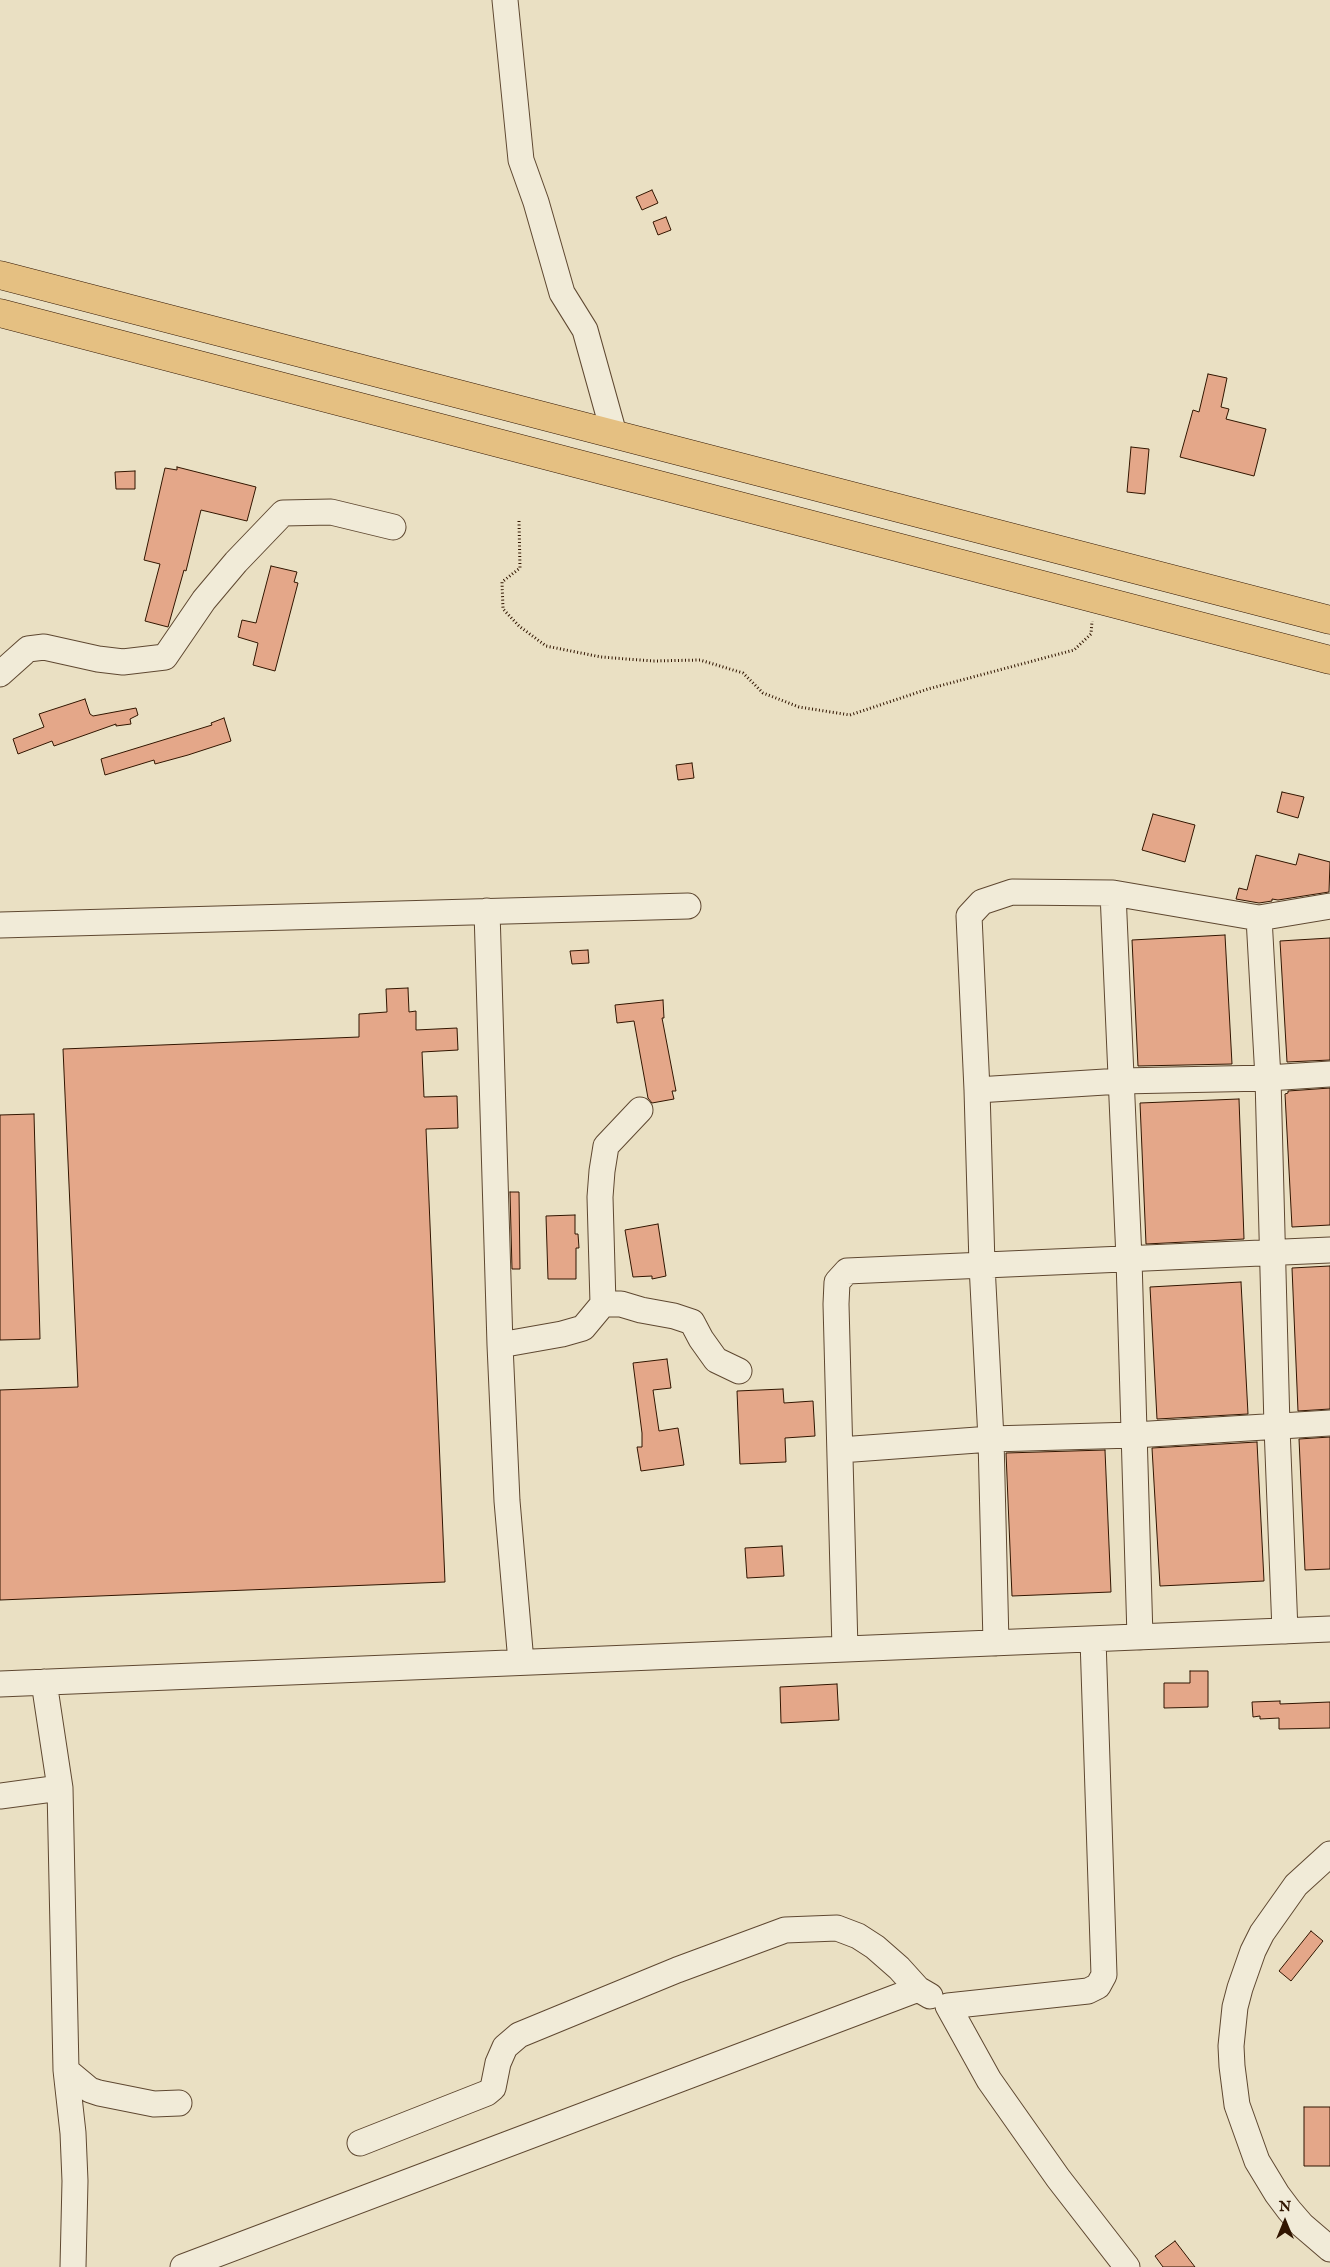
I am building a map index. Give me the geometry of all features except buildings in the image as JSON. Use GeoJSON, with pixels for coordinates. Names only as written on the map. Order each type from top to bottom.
{"type":"FeatureCollection","features":[{"type":"Feature","properties":{"kind":"highway"},"geometry":{"type":"LineString","coordinates":[[0,275],[1330,620]]}},
{"type":"Feature","properties":{"kind":"highway"},"geometry":{"type":"LineString","coordinates":[[0,313],[1330,660]]}},
{"type":"Feature","properties":{"kind":"street"},"geometry":{"type":"LineString","coordinates":[[506,0],[521,160],[536,202],[562,293],[585,330],[614,434]]}},
{"type":"Feature","properties":{"kind":"street"},"geometry":{"type":"LineString","coordinates":[[0,674],[28,649],[44,647],[98,659],[123,662],[165,657],[204,600],[236,562],[283,513],[331,512],[393,527]]}},
{"type":"Feature","properties":{"kind":"street"},"geometry":{"type":"LineString","coordinates":[[996,1643],[991,1439],[982,1265],[978,1090],[969,916],[982,902],[1012,892],[1113,893],[1259,918],[1330,906]]}},
{"type":"Feature","properties":{"kind":"street"},"geometry":{"type":"LineString","coordinates":[[1113,893],[1129,1259],[1140,1637]]}},
{"type":"Feature","properties":{"kind":"street"},"geometry":{"type":"LineString","coordinates":[[0,925],[688,906]]}},
{"type":"Feature","properties":{"kind":"street"},"geometry":{"type":"LineString","coordinates":[[487,911],[500,1345],[507,1501],[521,1662]]}},
{"type":"Feature","properties":{"kind":"street"},"geometry":{"type":"LineString","coordinates":[[1259,918],[1268,1078],[1274,1252],[1277,1427],[1285,1631]]}},
{"type":"Feature","properties":{"kind":"street"},"geometry":{"type":"LineString","coordinates":[[978,1090],[1121,1081],[1268,1078],[1330,1074]]}},
{"type":"Feature","properties":{"kind":"street"},"geometry":{"type":"LineString","coordinates":[[500,1345],[562,1334],[583,1328],[603,1304],[600,1198],[606,1146],[640,1110]]}},
{"type":"Feature","properties":{"kind":"street"},"geometry":{"type":"LineString","coordinates":[[845,1649],[836,1304],[838,1282],[847,1271],[1330,1250]]}},
{"type":"Feature","properties":{"kind":"street"},"geometry":{"type":"LineString","coordinates":[[603,1304],[621,1304],[692,1322],[716,1360],[739,1371]]}},
{"type":"Feature","properties":{"kind":"street"},"geometry":{"type":"LineString","coordinates":[[840,1450],[991,1439],[1134,1435],[1330,1424]]}},
{"type":"Feature","properties":{"kind":"street"},"geometry":{"type":"LineString","coordinates":[[0,1684],[1330,1629]]}},
{"type":"Feature","properties":{"kind":"street"},"geometry":{"type":"LineString","coordinates":[[948,2006],[1088,1991],[1098,1986],[1104,1975],[1093,1639]]}},
{"type":"Feature","properties":{"kind":"street"},"geometry":{"type":"LineString","coordinates":[[44,1682],[60,1788],[66,2070],[74,2142],[73,2267]]}},
{"type":"Feature","properties":{"kind":"street"},"geometry":{"type":"LineString","coordinates":[[0,1796],[60,1788]]}},
{"type":"Feature","properties":{"kind":"street"},"geometry":{"type":"LineString","coordinates":[[1330,1854],[1296,1885],[1262,1933],[1249,1960],[1240,1988],[1235,2007],[1231,2046],[1237,2105],[1257,2160],[1289,2210],[1302,2225],[1330,2249]]}},
{"type":"Feature","properties":{"kind":"street"},"geometry":{"type":"LineString","coordinates":[[360,2143],[486,2093],[493,2088],[498,2063],[504,2047],[519,2035],[677,1970],[785,1930],[838,1928],[858,1936],[875,1947],[899,1968],[918,1989],[948,2006],[988,2080],[1058,2178],[1127,2267]]}},
{"type":"Feature","properties":{"kind":"street"},"geometry":{"type":"LineString","coordinates":[[183,2267],[918,1989]]}},
{"type":"Feature","properties":{"kind":"street"},"geometry":{"type":"LineString","coordinates":[[66,2070],[90,2090],[154,2104],[179,2103]]}},
{"type":"Feature","properties":{"kind":"path"},"geometry":{"type":"LineString","coordinates":[[519,521],[520,568],[502,582],[503,610],[546,646],[601,657],[653,661],[700,660],[743,673],[764,693],[799,708],[850,715],[928,689],[1074,650],[1091,634],[1094,598]]}}]}
